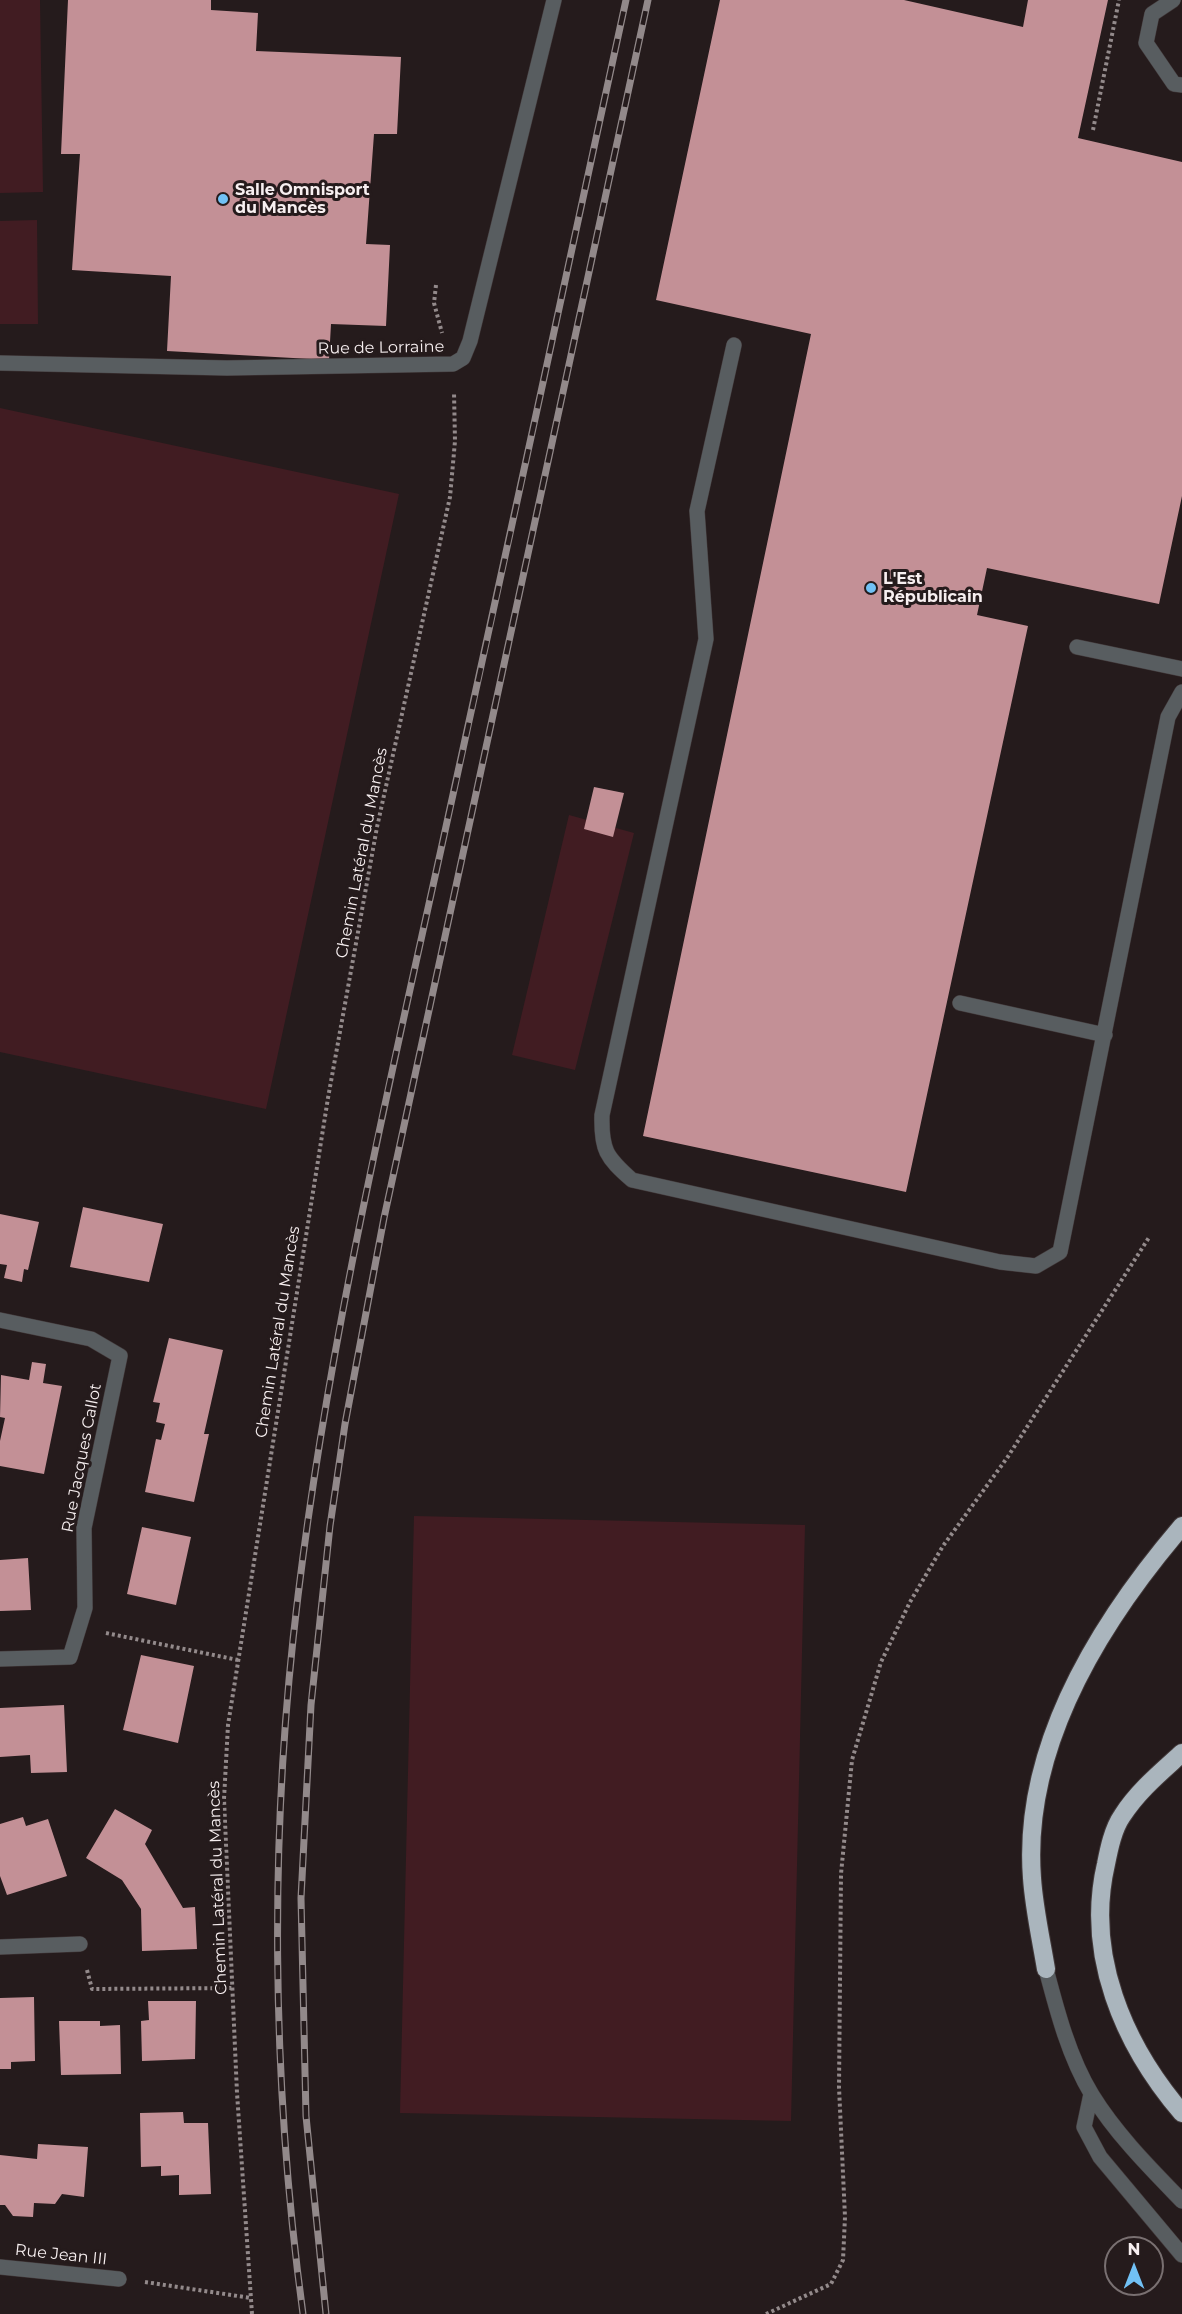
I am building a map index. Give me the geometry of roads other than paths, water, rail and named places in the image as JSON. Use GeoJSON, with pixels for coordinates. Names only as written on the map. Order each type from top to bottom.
{"type":"FeatureCollection","features":[{"type":"Feature","properties":{"kind":"highway"},"geometry":{"type":"LineString","coordinates":[[1046,1969],[1032,1877],[1035,1814],[1052,1734],[1085,1664],[1143,1572],[1182,1526]]}},
{"type":"Feature","properties":{"kind":"highway"},"geometry":{"type":"LineString","coordinates":[[1182,1753],[1146,1785],[1120,1818],[1108,1851],[1099,1903],[1100,1943],[1108,1981],[1142,2055],[1182,2113]]}},
{"type":"Feature","properties":{"kind":"street","name":"Rue de Lorraine"},"geometry":{"type":"LineString","coordinates":[[0,363],[227,368],[453,364],[463,358],[470,341],[554,0]]}},
{"type":"Feature","properties":{"kind":"street"},"geometry":{"type":"LineString","coordinates":[[1173,0],[1152,14],[1146,43],[1174,84],[1182,85]]}},
{"type":"Feature","properties":{"kind":"street"},"geometry":{"type":"LineString","coordinates":[[734,345],[697,511],[706,639],[602,1114],[601,1142],[610,1161],[632,1180],[1000,1262],[1036,1266],[1060,1252],[1168,717],[1182,693]]}},
{"type":"Feature","properties":{"kind":"street"},"geometry":{"type":"LineString","coordinates":[[1077,647],[1182,669]]}},
{"type":"Feature","properties":{"kind":"street"},"geometry":{"type":"LineString","coordinates":[[960,1003],[1105,1035]]}},
{"type":"Feature","properties":{"kind":"street","name":"Rue Jacques Callot"},"geometry":{"type":"LineString","coordinates":[[0,1320],[91,1339],[120,1356],[84,1528],[85,1608],[70,1657],[0,1659]]}},
{"type":"Feature","properties":{"kind":"street"},"geometry":{"type":"LineString","coordinates":[[0,1947],[80,1944]]}},
{"type":"Feature","properties":{"kind":"street"},"geometry":{"type":"LineString","coordinates":[[1046,1969],[1062,2029],[1091,2094],[1142,2160],[1182,2201]]}},
{"type":"Feature","properties":{"kind":"street"},"geometry":{"type":"LineString","coordinates":[[1091,2094],[1084,2127],[1100,2157],[1182,2255]]}},
{"type":"Feature","properties":{"kind":"street","name":"Rue Jean III"},"geometry":{"type":"LineString","coordinates":[[0,2267],[118,2279]]}},
{"type":"Feature","properties":{"kind":"railway"},"geometry":{"type":"LineString","coordinates":[[303,2314],[292,2225],[285,2135],[280,2045],[278,1865],[289,1685],[310,1502],[342,1316],[379,1131],[626,0]]}},
{"type":"Feature","properties":{"kind":"railway"},"geometry":{"type":"LineString","coordinates":[[326,2314],[306,2116],[301,1898],[311,1705],[330,1526],[345,1424],[384,1218],[648,0]]}},
{"type":"Feature","properties":{"kind":"place","name":"Salle Omnisport du Mancès"},"geometry":{"type":"Point","coordinates":[223,199]}},
{"type":"Feature","properties":{"kind":"place","name":"L'Est Républicain"},"geometry":{"type":"Point","coordinates":[871,588]}}]}
